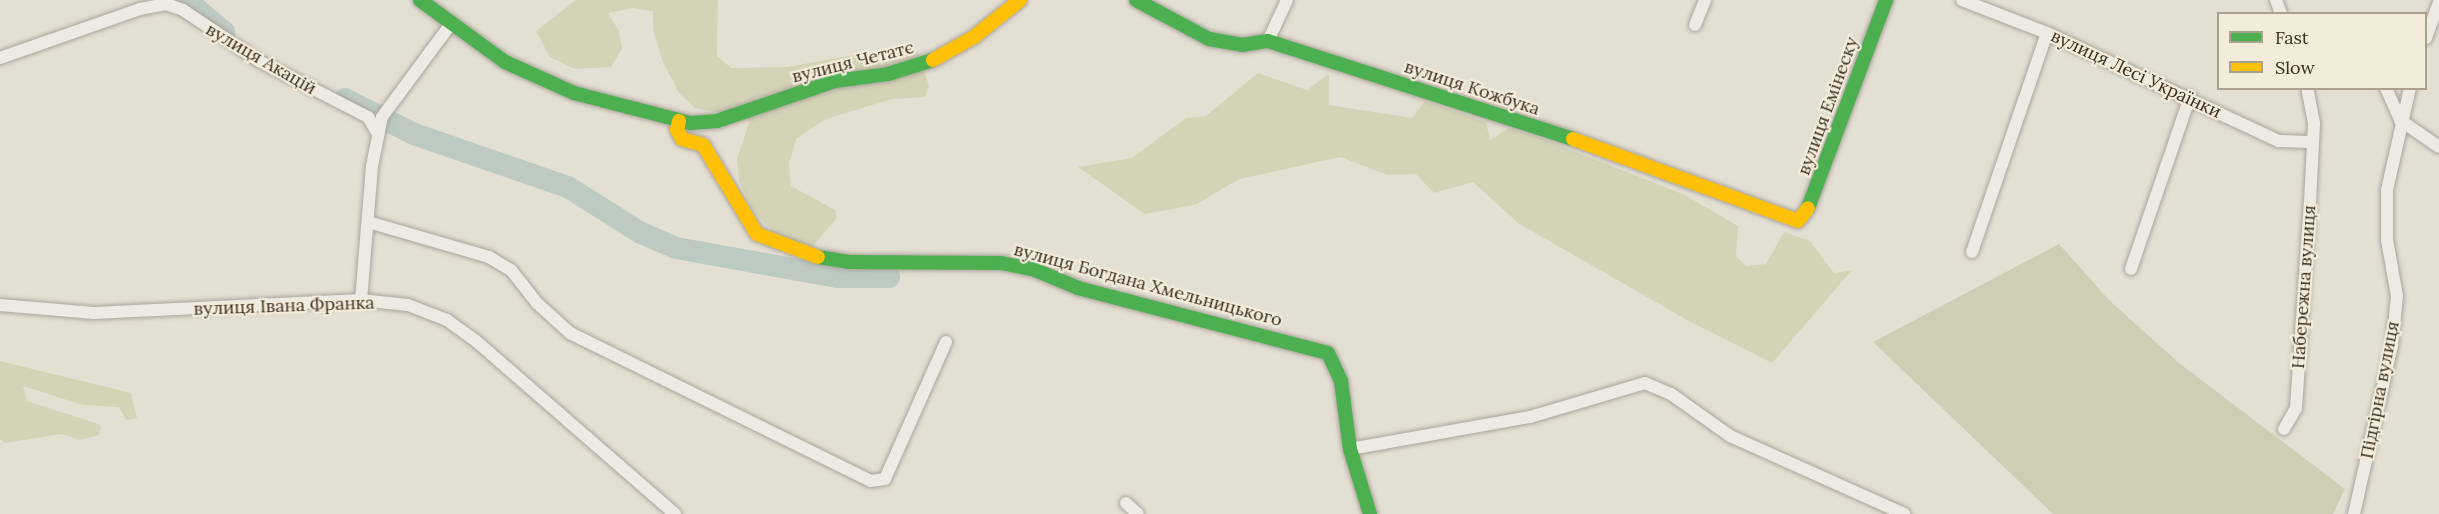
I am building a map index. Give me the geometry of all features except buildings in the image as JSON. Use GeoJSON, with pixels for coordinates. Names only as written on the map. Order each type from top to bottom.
{"type":"FeatureCollection","features":[{"type":"Feature","properties":{"kind":"street","name":"вулиця Четатє"},"geometry":{"type":"LineString","coordinates":[[420,0],[450,25],[505,62],[574,93],[679,121],[717,121],[835,81],[888,74],[934,60],[974,37],[1020,0]]}},
{"type":"Feature","properties":{"kind":"street","name":"вулиця Кожбука"},"geometry":{"type":"LineString","coordinates":[[1136,0],[1209,39],[1242,45],[1268,41],[1587,143],[1798,221]]}},
{"type":"Feature","properties":{"kind":"street"},"geometry":{"type":"LineString","coordinates":[[1268,41],[1287,0]]}},
{"type":"Feature","properties":{"kind":"street"},"geometry":{"type":"LineString","coordinates":[[1695,25],[1705,0]]}},
{"type":"Feature","properties":{"kind":"street","name":"вулиця Емінеску"},"geometry":{"type":"LineString","coordinates":[[1798,221],[1812,203],[1886,0]]}},
{"type":"Feature","properties":{"kind":"street","name":"вулиця Лесі Українки"},"geometry":{"type":"LineString","coordinates":[[1962,0],[2047,33],[2190,97],[2279,141],[2311,142]]}},
{"type":"Feature","properties":{"kind":"street"},"geometry":{"type":"LineString","coordinates":[[2427,35],[2439,2]]}},
{"type":"Feature","properties":{"kind":"street","name":"вулиця Акацій"},"geometry":{"type":"LineString","coordinates":[[0,58],[140,9],[166,4],[183,10],[259,61],[368,117],[378,134]]}},
{"type":"Feature","properties":{"kind":"street"},"geometry":{"type":"LineString","coordinates":[[361,300],[378,134],[382,117],[450,25]]}},
{"type":"Feature","properties":{"kind":"street"},"geometry":{"type":"LineString","coordinates":[[1972,252],[2047,33]]}},
{"type":"Feature","properties":{"kind":"street","name":"Набережна вулиця"},"geometry":{"type":"LineString","coordinates":[[2284,429],[2296,408],[2314,123],[2307,90]]}},
{"type":"Feature","properties":{"kind":"street"},"geometry":{"type":"LineString","coordinates":[[2387,90],[2400,120],[2439,147]]}},
{"type":"Feature","properties":{"kind":"street","name":"Підгірна вулиця"},"geometry":{"type":"LineString","coordinates":[[2354,514],[2392,346],[2397,296],[2387,240],[2386,190],[2400,120],[2409,90]]}},
{"type":"Feature","properties":{"kind":"street"},"geometry":{"type":"LineString","coordinates":[[2131,269],[2190,97]]}},
{"type":"Feature","properties":{"kind":"street","name":"вулиця Богдана Хмельницького"},"geometry":{"type":"LineString","coordinates":[[679,121],[677,130],[682,139],[703,145],[757,234],[812,256],[849,262],[1001,263],[1033,269],[1078,288],[1328,353],[1341,381],[1350,449],[1370,514]]}},
{"type":"Feature","properties":{"kind":"street"},"geometry":{"type":"LineString","coordinates":[[368,222],[489,257],[511,270],[537,303],[570,333],[871,481],[885,479],[946,342]]}},
{"type":"Feature","properties":{"kind":"street","name":"вулиця Івана Франка"},"geometry":{"type":"LineString","coordinates":[[0,305],[93,313],[361,300],[408,305],[447,320],[675,514]]}},
{"type":"Feature","properties":{"kind":"street"},"geometry":{"type":"LineString","coordinates":[[1350,449],[1530,417],[1645,383],[1671,394],[1730,436],[1904,514]]}},
{"type":"Feature","properties":{"kind":"street"},"geometry":{"type":"LineString","coordinates":[[1126,503],[1138,514]]}},
{"type":"Feature","properties":{"kind":"green space"},"geometry":{"type":"Polygon","coordinates":[[[576,0],[718,0],[717,56],[731,68],[787,67],[883,50],[918,53],[929,86],[925,97],[892,99],[826,119],[796,139],[789,164],[791,186],[835,210],[837,218],[812,247],[775,234],[752,209],[739,181],[737,159],[749,123],[744,110],[722,113],[695,108],[679,93],[662,60],[653,29],[653,11],[633,8],[608,13],[619,31],[622,49],[611,67],[575,69],[550,57],[536,31],[576,0]]]}},
{"type":"Feature","properties":{"kind":"green space"},"geometry":{"type":"Polygon","coordinates":[[[1258,73],[1307,90],[1329,74],[1329,105],[1412,118],[1425,101],[1486,122],[1490,140],[1509,128],[1543,139],[1685,195],[1738,226],[1736,256],[1746,266],[1766,264],[1784,232],[1810,241],[1834,273],[1852,270],[1772,363],[1687,320],[1518,223],[1473,182],[1434,193],[1416,174],[1387,175],[1341,157],[1239,179],[1195,205],[1145,214],[1078,167],[1132,158],[1186,118],[1206,116],[1258,73]]]}},
{"type":"Feature","properties":{"kind":"green space"},"geometry":{"type":"Polygon","coordinates":[[[2059,244],[2110,301],[2179,363],[2345,489],[2333,514],[2053,514],[1873,342],[2059,244]]]}},
{"type":"Feature","properties":{"kind":"green space"},"geometry":{"type":"Polygon","coordinates":[[[0,361],[131,393],[137,418],[126,420],[119,407],[83,405],[23,386],[27,401],[101,425],[99,435],[79,440],[62,434],[5,443],[0,439],[0,361]]]}},
{"type":"Feature","properties":{"kind":"waterway"},"geometry":{"type":"LineString","coordinates":[[186,0],[224,32]]}},
{"type":"Feature","properties":{"kind":"waterway"},"geometry":{"type":"LineString","coordinates":[[345,99],[414,134],[568,187],[641,233],[676,248],[837,277],[889,277]]}},
{"type":"Feature","properties":{"kind":"traffic: fast"},"geometry":{"type":"LineString","coordinates":[[420,0],[505,62],[574,93],[690,123],[717,121],[835,81],[888,74],[933,60]]}},
{"type":"Feature","properties":{"kind":"traffic: fast"},"geometry":{"type":"LineString","coordinates":[[1136,0],[1209,39],[1242,45],[1268,41],[1573,139]]}},
{"type":"Feature","properties":{"kind":"traffic: fast"},"geometry":{"type":"LineString","coordinates":[[1808,208],[1886,0]]}},
{"type":"Feature","properties":{"kind":"traffic: fast"},"geometry":{"type":"LineString","coordinates":[[818,257],[849,262],[1001,263],[1033,269],[1078,288],[1328,353],[1341,381],[1350,449],[1370,514]]}},
{"type":"Feature","properties":{"kind":"traffic: slow"},"geometry":{"type":"LineString","coordinates":[[933,60],[974,37],[1020,0]]}},
{"type":"Feature","properties":{"kind":"traffic: slow"},"geometry":{"type":"LineString","coordinates":[[679,121],[677,130],[682,139],[703,145],[757,234],[818,257]]}},
{"type":"Feature","properties":{"kind":"traffic: slow"},"geometry":{"type":"LineString","coordinates":[[1573,139],[1798,221],[1808,208]]}}]}
